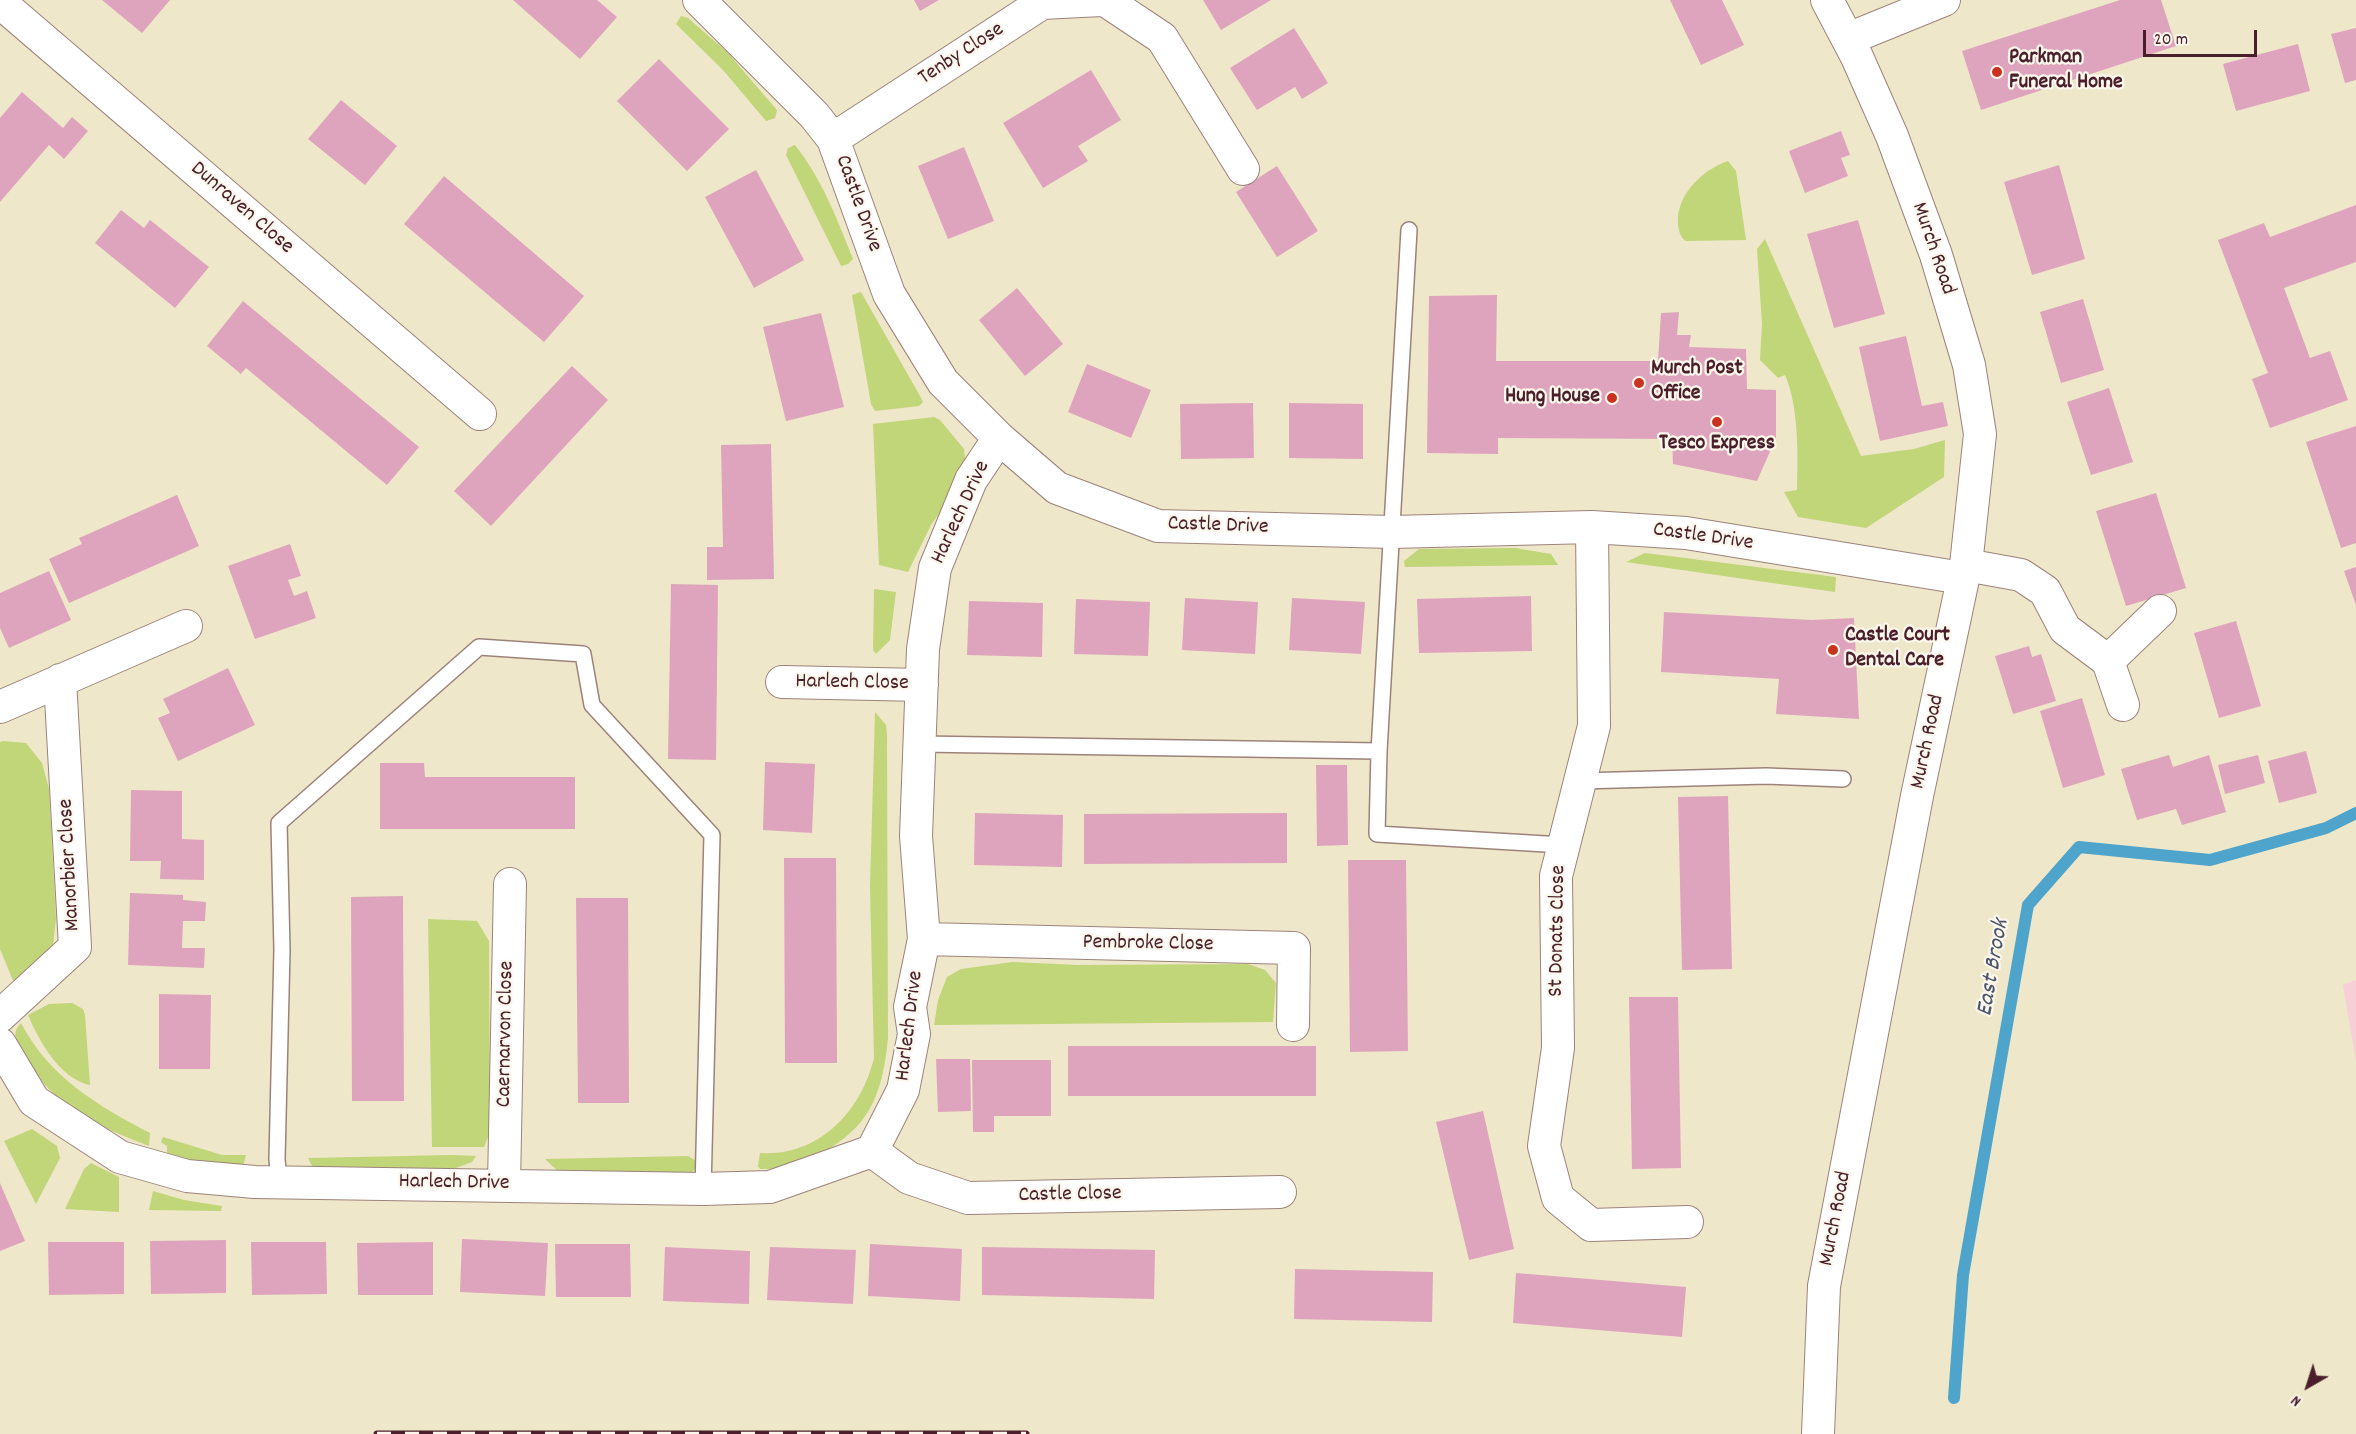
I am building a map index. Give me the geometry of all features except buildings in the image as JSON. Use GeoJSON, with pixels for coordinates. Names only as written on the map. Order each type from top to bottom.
{"type":"FeatureCollection","features":[{"type":"Feature","properties":{"kind":"street","name":"Castle Drive"},"geometry":{"type":"LineString","coordinates":[[699,0],[814,115],[833,138],[889,294],[943,382],[999,438],[1057,488],[1158,526],[1392,532],[1592,527],[1686,533],[1964,572],[2021,574],[2045,591],[2066,629],[2108,661]]}},
{"type":"Feature","properties":{"kind":"street","name":"Tenby Close"},"geometry":{"type":"LineString","coordinates":[[833,138],[1042,3],[1103,0],[1162,38],[1243,169]]}},
{"type":"Feature","properties":{"kind":"street","name":"Murch Road"},"geometry":{"type":"LineString","coordinates":[[1818,1434],[1824,1286],[1917,796],[1964,572],[1980,434],[1969,365],[1936,255],[1892,136],[1848,39],[1827,0]]}},
{"type":"Feature","properties":{"kind":"street"},"geometry":{"type":"LineString","coordinates":[[1848,39],[1944,0]]}},
{"type":"Feature","properties":{"kind":"street","name":"Dunraven Close"},"geometry":{"type":"LineString","coordinates":[[2,3],[480,414]]}},
{"type":"Feature","properties":{"kind":"street","name":"Harlech Drive"},"geometry":{"type":"LineString","coordinates":[[0,1044],[34,1101],[120,1157],[187,1176],[279,1182],[703,1189],[770,1187],[873,1151],[903,1090],[914,1034],[910,1007],[924,939],[916,836],[921,685],[923,649],[935,568],[971,480],[999,438]]}},
{"type":"Feature","properties":{"kind":"street","name":"St Donats Close"},"geometry":{"type":"LineString","coordinates":[[1592,527],[1594,726],[1556,876],[1558,1048],[1544,1146],[1558,1198],[1591,1224],[1687,1222]]}},
{"type":"Feature","properties":{"kind":"street"},"geometry":{"type":"LineString","coordinates":[[2123,705],[2108,661],[2160,611]]}},
{"type":"Feature","properties":{"kind":"street"},"geometry":{"type":"LineString","coordinates":[[0,707],[186,626]]}},
{"type":"Feature","properties":{"kind":"street","name":"Manorbier Close"},"geometry":{"type":"LineString","coordinates":[[0,1016],[75,947],[60,681]]}},
{"type":"Feature","properties":{"kind":"street","name":"Harlech Close"},"geometry":{"type":"LineString","coordinates":[[782,682],[921,685]]}},
{"type":"Feature","properties":{"kind":"street","name":"Caernarvon Close"},"geometry":{"type":"LineString","coordinates":[[504,1184],[510,884]]}},
{"type":"Feature","properties":{"kind":"street","name":"Pembroke Close"},"geometry":{"type":"LineString","coordinates":[[924,939],[1294,948],[1293,1025]]}},
{"type":"Feature","properties":{"kind":"street","name":"Castle Close"},"geometry":{"type":"LineString","coordinates":[[873,1151],[909,1178],[968,1198],[1280,1192]]}},
{"type":"Feature","properties":{"kind":"lane"},"geometry":{"type":"LineString","coordinates":[[1409,230],[1379,751],[1377,834],[1563,845]]}},
{"type":"Feature","properties":{"kind":"lane"},"geometry":{"type":"LineString","coordinates":[[279,1182],[277,1159],[282,951],[279,823],[479,647],[583,654],[592,705],[712,835],[703,1189]]}},
{"type":"Feature","properties":{"kind":"lane"},"geometry":{"type":"LineString","coordinates":[[920,744],[1379,751]]}},
{"type":"Feature","properties":{"kind":"lane"},"geometry":{"type":"LineString","coordinates":[[1580,781],[1766,776],[1843,779]]}},
{"type":"Feature","properties":{"kind":"shaded area"},"geometry":{"type":"Polygon","coordinates":[[[2356,980],[2356,1061],[2343,985],[2356,980]]]}},
{"type":"Feature","properties":{"kind":"green space"},"geometry":{"type":"Polygon","coordinates":[[[681,16],[688,18],[727,52],[777,110],[775,118],[766,121],[723,70],[676,24],[681,16]]]}},
{"type":"Feature","properties":{"kind":"green space"},"geometry":{"type":"Polygon","coordinates":[[[795,145],[821,185],[835,214],[853,259],[848,264],[841,266],[786,155],[788,148],[795,145]]]}},
{"type":"Feature","properties":{"kind":"green space"},"geometry":{"type":"Polygon","coordinates":[[[1728,161],[1736,171],[1746,240],[1686,241],[1681,236],[1678,224],[1681,203],[1700,177],[1728,161]]]}},
{"type":"Feature","properties":{"kind":"green space"},"geometry":{"type":"Polygon","coordinates":[[[1765,239],[1861,456],[1914,449],[1945,440],[1944,477],[1866,528],[1798,517],[1784,492],[1797,490],[1797,432],[1793,401],[1785,375],[1778,378],[1760,360],[1762,324],[1757,249],[1765,239]]]}},
{"type":"Feature","properties":{"kind":"green space"},"geometry":{"type":"Polygon","coordinates":[[[861,292],[920,396],[923,402],[919,406],[875,411],[871,404],[852,295],[861,292]]]}},
{"type":"Feature","properties":{"kind":"green space"},"geometry":{"type":"Polygon","coordinates":[[[934,417],[940,420],[964,449],[966,467],[958,487],[931,525],[908,572],[879,565],[873,424],[934,417]]]}},
{"type":"Feature","properties":{"kind":"green space"},"geometry":{"type":"Polygon","coordinates":[[[1515,548],[1551,554],[1558,565],[1405,567],[1404,561],[1419,549],[1515,548]]]}},
{"type":"Feature","properties":{"kind":"green space"},"geometry":{"type":"Polygon","coordinates":[[[1645,553],[1836,577],[1835,592],[1626,562],[1645,553]]]}},
{"type":"Feature","properties":{"kind":"green space"},"geometry":{"type":"Polygon","coordinates":[[[874,589],[896,592],[890,640],[876,654],[873,650],[874,589]]]}},
{"type":"Feature","properties":{"kind":"green space"},"geometry":{"type":"Polygon","coordinates":[[[875,712],[886,725],[887,735],[888,1039],[882,1076],[869,1110],[849,1134],[836,1144],[806,1160],[775,1168],[760,1169],[758,1166],[760,1153],[781,1152],[800,1147],[818,1139],[834,1127],[848,1113],[859,1096],[874,1058],[870,887],[875,712]]]}},
{"type":"Feature","properties":{"kind":"green space"},"geometry":{"type":"Polygon","coordinates":[[[0,742],[26,743],[42,763],[49,789],[56,918],[53,946],[14,983],[0,949],[0,742]]]}},
{"type":"Feature","properties":{"kind":"green space"},"geometry":{"type":"Polygon","coordinates":[[[428,919],[477,921],[489,941],[490,1132],[484,1147],[432,1147],[428,919]]]}},
{"type":"Feature","properties":{"kind":"green space"},"geometry":{"type":"Polygon","coordinates":[[[1012,962],[1078,965],[1248,964],[1265,970],[1276,983],[1273,1022],[934,1025],[938,1000],[947,977],[961,969],[1012,962]]]}},
{"type":"Feature","properties":{"kind":"green space"},"geometry":{"type":"Polygon","coordinates":[[[72,1003],[83,1009],[85,1015],[90,1085],[69,1075],[52,1058],[28,1015],[49,1004],[72,1003]]]}},
{"type":"Feature","properties":{"kind":"green space"},"geometry":{"type":"Polygon","coordinates":[[[21,1023],[32,1042],[46,1059],[76,1088],[112,1112],[150,1133],[149,1146],[94,1122],[62,1102],[36,1073],[17,1042],[15,1035],[21,1023]]]}},
{"type":"Feature","properties":{"kind":"green space"},"geometry":{"type":"Polygon","coordinates":[[[32,1129],[57,1146],[60,1158],[36,1204],[4,1141],[32,1129]]]}},
{"type":"Feature","properties":{"kind":"green space"},"geometry":{"type":"Polygon","coordinates":[[[163,1137],[222,1155],[246,1155],[242,1170],[204,1164],[167,1153],[167,1146],[161,1142],[163,1137]]]}},
{"type":"Feature","properties":{"kind":"green space"},"geometry":{"type":"Polygon","coordinates":[[[476,1156],[472,1162],[448,1171],[315,1172],[308,1158],[476,1156]]]}},
{"type":"Feature","properties":{"kind":"green space"},"geometry":{"type":"Polygon","coordinates":[[[688,1156],[698,1162],[692,1173],[562,1175],[545,1159],[688,1156]]]}},
{"type":"Feature","properties":{"kind":"green space"},"geometry":{"type":"Polygon","coordinates":[[[91,1163],[119,1177],[119,1212],[65,1209],[84,1169],[91,1163]]]}},
{"type":"Feature","properties":{"kind":"green space"},"geometry":{"type":"Polygon","coordinates":[[[153,1191],[184,1200],[222,1206],[221,1211],[149,1210],[153,1191]]]}},
{"type":"Feature","properties":{"kind":"waterway","name":"East Brook"},"geometry":{"type":"LineString","coordinates":[[1954,1398],[1963,1275],[2028,905],[2079,847],[2210,860],[2326,828],[2356,813]]}},
{"type":"Feature","properties":{"kind":"railway"},"geometry":{"type":"LineString","coordinates":[[377,1434],[1026,1434]]}},
{"type":"Feature","properties":{"kind":"place","name":"Parkman Funeral Home"},"geometry":{"type":"Point","coordinates":[1997,72]}},
{"type":"Feature","properties":{"kind":"place","name":"Murch Post Office"},"geometry":{"type":"Point","coordinates":[1639,383]}},
{"type":"Feature","properties":{"kind":"place","name":"Hung House"},"geometry":{"type":"Point","coordinates":[1612,398]}},
{"type":"Feature","properties":{"kind":"place","name":"Tesco Express"},"geometry":{"type":"Point","coordinates":[1717,422]}},
{"type":"Feature","properties":{"kind":"place","name":"Castle Court Dental Care"},"geometry":{"type":"Point","coordinates":[1833,650]}}]}
